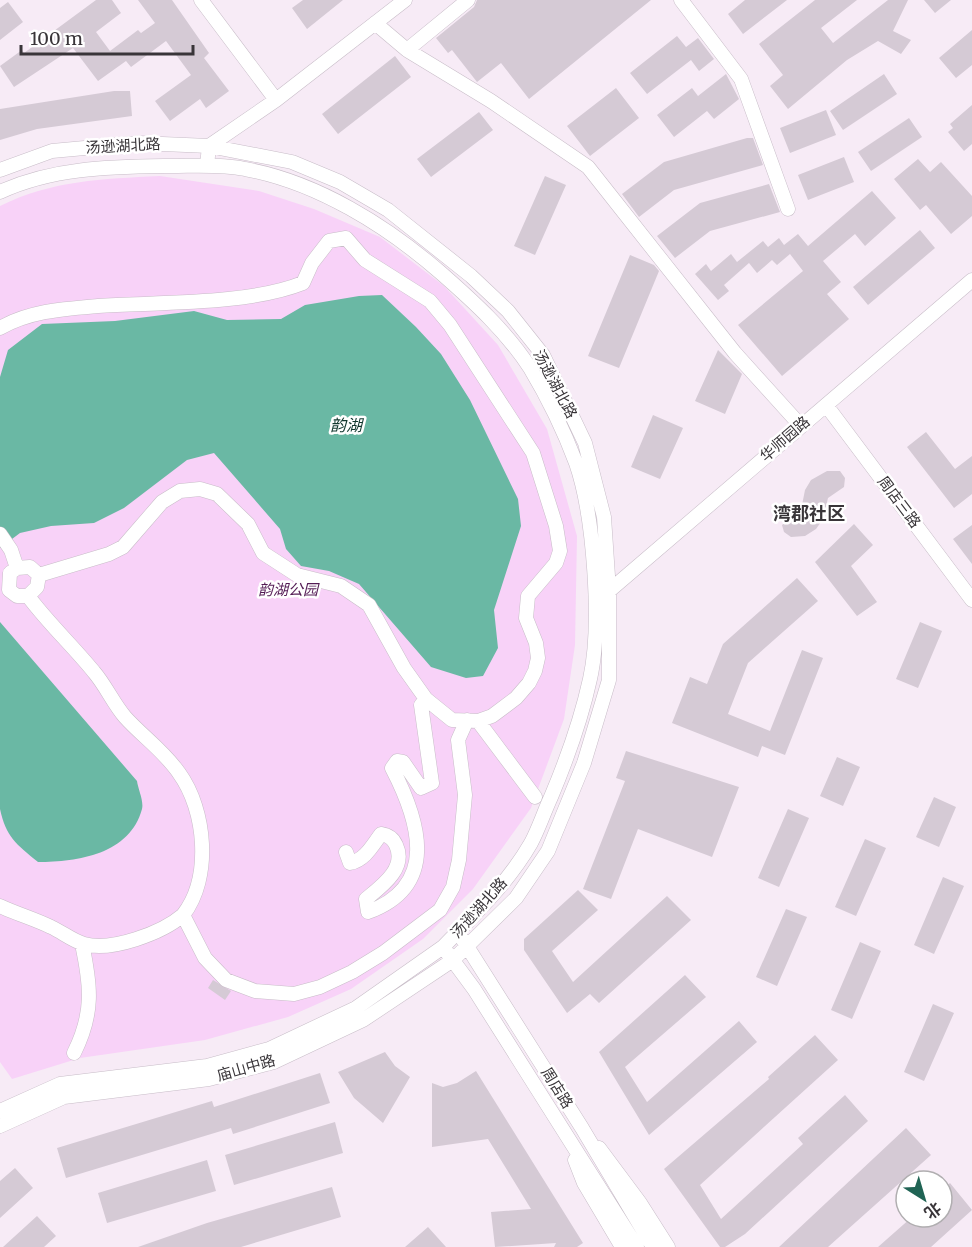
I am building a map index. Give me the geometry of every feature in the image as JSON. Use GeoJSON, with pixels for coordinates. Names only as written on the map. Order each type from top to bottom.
{"type":"FeatureCollection","features":[{"type":"Feature","properties":{"kind":"street"},"geometry":{"type":"LineString","coordinates":[[201,0],[276,100]]}},
{"type":"Feature","properties":{"kind":"street"},"geometry":{"type":"LineString","coordinates":[[207,166],[209,146],[276,100],[405,0]]}},
{"type":"Feature","properties":{"kind":"street"},"geometry":{"type":"LineString","coordinates":[[406,50],[468,0]]}},
{"type":"Feature","properties":{"kind":"street"},"geometry":{"type":"LineString","coordinates":[[681,0],[741,79],[788,209]]}},
{"type":"Feature","properties":{"kind":"street"},"geometry":{"type":"LineString","coordinates":[[375,23],[406,50],[491,101],[588,167],[735,353],[801,426]]}},
{"type":"Feature","properties":{"kind":"street","name":"汤逊湖北路"},"geometry":{"type":"LineString","coordinates":[[0,170],[52,151],[139,143],[209,146],[292,162],[340,182],[388,210],[471,276],[508,311],[543,355],[585,442],[604,517],[602,590],[591,677],[568,757],[531,842],[501,887],[443,947],[453,960]]}},
{"type":"Feature","properties":{"kind":"street","name":"汤逊湖北路"},"geometry":{"type":"LineString","coordinates":[[0,192],[55,173],[102,167],[207,166],[255,171],[284,180],[337,202],[419,254],[492,320],[529,367],[556,415],[577,466],[602,590],[609,680],[568,806],[548,851],[516,898],[468,946]]}},
{"type":"Feature","properties":{"kind":"street"},"geometry":{"type":"LineString","coordinates":[[0,328],[19,317],[66,308],[269,294],[303,283],[312,263],[329,241],[346,238],[365,260],[430,301],[460,339],[483,380],[533,453],[556,526],[560,551],[556,563],[528,596],[526,618],[536,643],[538,658],[529,683],[492,716],[472,721],[452,720],[426,699],[404,668],[369,605],[341,586],[297,575],[263,553],[248,524],[228,502],[209,491],[200,489],[180,491],[162,502],[123,547],[39,576]]}},
{"type":"Feature","properties":{"kind":"street","name":"华师园路"},"geometry":{"type":"LineString","coordinates":[[602,590],[801,426],[972,280]]}},
{"type":"Feature","properties":{"kind":"street","name":"周店三路"},"geometry":{"type":"LineString","coordinates":[[826,405],[972,600]]}},
{"type":"Feature","properties":{"kind":"street"},"geometry":{"type":"LineString","coordinates":[[0,534],[11,550],[17,568]]}},
{"type":"Feature","properties":{"kind":"street"},"geometry":{"type":"LineString","coordinates":[[30,567],[39,576],[37,587],[28,596],[17,596],[9,590],[10,573],[17,568],[30,567]]}},
{"type":"Feature","properties":{"kind":"street"},"geometry":{"type":"LineString","coordinates":[[0,906],[48,925],[82,944],[94,946],[120,943],[159,930],[183,915],[193,902],[202,860],[199,821],[181,774],[126,717],[96,674],[28,596]]}},
{"type":"Feature","properties":{"kind":"street"},"geometry":{"type":"LineString","coordinates":[[346,852],[350,862],[358,861],[381,834],[388,835],[395,842],[399,855],[397,866],[391,877],[366,899],[368,912],[390,903],[411,880],[417,862],[418,845],[402,787],[392,768],[397,761],[403,762],[421,788],[432,783],[421,718],[421,705],[426,699]]}},
{"type":"Feature","properties":{"kind":"street"},"geometry":{"type":"LineString","coordinates":[[472,721],[535,797]]}},
{"type":"Feature","properties":{"kind":"street"},"geometry":{"type":"LineString","coordinates":[[183,915],[206,958],[226,980],[255,991],[294,994],[311,989],[352,972],[383,953],[440,910],[453,887],[459,860],[465,795],[458,741],[472,721]]}},
{"type":"Feature","properties":{"kind":"street","name":"周店路"},"geometry":{"type":"LineString","coordinates":[[457,932],[582,1128],[637,1247]]}},
{"type":"Feature","properties":{"kind":"street"},"geometry":{"type":"LineString","coordinates":[[74,1053],[84,1034],[91,988],[82,944]]}},
{"type":"Feature","properties":{"kind":"street","name":"庙山中路"},"geometry":{"type":"LineString","coordinates":[[0,1126],[64,1097],[210,1079],[274,1062],[363,1020],[453,960],[468,946]]}},
{"type":"Feature","properties":{"kind":"street","name":"庙山中路"},"geometry":{"type":"LineString","coordinates":[[0,1111],[60,1084],[207,1066],[269,1049],[356,1008],[443,947]]}},
{"type":"Feature","properties":{"kind":"street","name":"周店路"},"geometry":{"type":"LineString","coordinates":[[453,960],[474,988],[566,1138],[623,1213],[653,1247]]}},
{"type":"Feature","properties":{"kind":"street"},"geometry":{"type":"LineString","coordinates":[[582,1128],[612,1162],[668,1247]]}},
{"type":"Feature","properties":{"kind":"street"},"geometry":{"type":"LineString","coordinates":[[566,1138],[584,1183],[622,1247]]}},
{"type":"Feature","properties":{"kind":"green space","name":"韵湖公园"},"geometry":{"type":"Polygon","coordinates":[[[160,176],[259,191],[314,209],[380,237],[444,286],[498,345],[547,429],[577,536],[575,645],[564,719],[531,808],[473,889],[423,939],[351,989],[288,1017],[205,1040],[80,1058],[12,1079],[0,1062],[0,206],[39,191],[78,182],[160,176]]]}},
{"type":"Feature","properties":{"kind":"water","name":"韵湖"},"geometry":{"type":"Polygon","coordinates":[[[382,295],[441,354],[470,400],[518,499],[521,526],[494,610],[498,648],[483,676],[466,678],[431,667],[359,584],[329,571],[301,566],[286,549],[280,529],[214,453],[187,460],[124,508],[94,523],[51,526],[20,533],[0,548],[0,377],[8,350],[42,324],[115,321],[194,311],[227,320],[281,319],[305,305],[359,296],[382,295]]]}},
{"type":"Feature","properties":{"kind":"water"},"geometry":{"type":"Polygon","coordinates":[[[0,622],[137,781],[142,809],[136,824],[114,846],[85,857],[38,862],[18,845],[5,827],[0,809],[0,622]]]}},
{"type":"Feature","properties":{"kind":"building"},"geometry":{"type":"Polygon","coordinates":[[[96,0],[112,0],[121,13],[96,32],[110,51],[138,30],[141,33],[155,23],[138,0],[172,0],[209,53],[204,58],[229,91],[206,108],[200,99],[170,121],[155,101],[191,75],[166,41],[131,67],[126,61],[98,81],[73,48],[14,87],[0,66],[22,50],[24,53],[96,0]]]}},
{"type":"Feature","properties":{"kind":"building"},"geometry":{"type":"Polygon","coordinates":[[[303,0],[343,0],[307,29],[292,8],[303,0]]]}},
{"type":"Feature","properties":{"kind":"building"},"geometry":{"type":"Polygon","coordinates":[[[477,0],[651,0],[529,99],[501,63],[477,82],[452,50],[448,53],[436,38],[474,7],[477,0]]]}},
{"type":"Feature","properties":{"kind":"building"},"geometry":{"type":"Polygon","coordinates":[[[745,0],[787,0],[743,34],[728,14],[745,0]]]}},
{"type":"Feature","properties":{"kind":"building"},"geometry":{"type":"Polygon","coordinates":[[[815,0],[857,0],[821,28],[833,43],[888,0],[908,0],[893,31],[911,40],[901,54],[878,41],[847,60],[788,109],[770,86],[783,75],[759,44],[815,0]]]}},
{"type":"Feature","properties":{"kind":"building"},"geometry":{"type":"Polygon","coordinates":[[[924,0],[951,0],[935,13],[924,0]]]}},
{"type":"Feature","properties":{"kind":"building"},"geometry":{"type":"Polygon","coordinates":[[[8,2],[23,22],[0,40],[0,8],[8,2]]]}},
{"type":"Feature","properties":{"kind":"building"},"geometry":{"type":"Polygon","coordinates":[[[972,30],[972,65],[956,78],[939,58],[972,30]]]}},
{"type":"Feature","properties":{"kind":"building"},"geometry":{"type":"Polygon","coordinates":[[[677,36],[686,47],[698,38],[714,59],[699,71],[691,60],[647,94],[630,73],[677,36]]]}},
{"type":"Feature","properties":{"kind":"building"},"geometry":{"type":"Polygon","coordinates":[[[395,56],[411,77],[338,134],[322,114],[395,56]]]}},
{"type":"Feature","properties":{"kind":"building"},"geometry":{"type":"Polygon","coordinates":[[[726,74],[739,99],[714,119],[707,111],[674,137],[657,115],[692,88],[698,96],[726,74]]]}},
{"type":"Feature","properties":{"kind":"building"},"geometry":{"type":"Polygon","coordinates":[[[884,74],[897,94],[843,130],[830,111],[884,74]]]}},
{"type":"Feature","properties":{"kind":"building"},"geometry":{"type":"Polygon","coordinates":[[[616,88],[639,118],[590,156],[567,126],[616,88]]]}},
{"type":"Feature","properties":{"kind":"building"},"geometry":{"type":"Polygon","coordinates":[[[114,91],[130,91],[132,116],[37,129],[0,140],[0,109],[114,91]]]}},
{"type":"Feature","properties":{"kind":"building"},"geometry":{"type":"Polygon","coordinates":[[[972,105],[972,144],[964,151],[948,132],[953,128],[950,124],[972,105]]]}},
{"type":"Feature","properties":{"kind":"building"},"geometry":{"type":"Polygon","coordinates":[[[826,110],[836,135],[790,153],[780,128],[826,110]]]}},
{"type":"Feature","properties":{"kind":"building"},"geometry":{"type":"Polygon","coordinates":[[[479,112],[493,130],[431,177],[417,159],[479,112]]]}},
{"type":"Feature","properties":{"kind":"building"},"geometry":{"type":"Polygon","coordinates":[[[909,118],[922,137],[871,171],[858,152],[909,118]]]}},
{"type":"Feature","properties":{"kind":"building"},"geometry":{"type":"Polygon","coordinates":[[[753,138],[763,165],[674,190],[639,217],[622,194],[664,162],[753,138]]]}},
{"type":"Feature","properties":{"kind":"building"},"geometry":{"type":"Polygon","coordinates":[[[844,157],[854,182],[808,200],[798,175],[844,157]]]}},
{"type":"Feature","properties":{"kind":"building"},"geometry":{"type":"Polygon","coordinates":[[[918,159],[930,172],[941,162],[972,196],[972,216],[951,234],[926,205],[920,210],[894,179],[918,159]]]}},
{"type":"Feature","properties":{"kind":"building"},"geometry":{"type":"Polygon","coordinates":[[[545,176],[566,185],[535,255],[514,246],[545,176]]]}},
{"type":"Feature","properties":{"kind":"building"},"geometry":{"type":"Polygon","coordinates":[[[769,184],[780,212],[710,231],[675,258],[657,236],[700,203],[769,184]]]}},
{"type":"Feature","properties":{"kind":"building"},"geometry":{"type":"Polygon","coordinates":[[[872,191],[896,218],[865,246],[855,234],[823,261],[841,282],[827,294],[849,319],[782,376],[738,325],[803,271],[790,254],[777,265],[772,260],[757,273],[749,263],[724,285],[729,291],[718,300],[695,274],[706,264],[711,271],[731,254],[737,262],[763,241],[768,247],[779,238],[784,245],[798,234],[808,246],[872,191]]]}},
{"type":"Feature","properties":{"kind":"building"},"geometry":{"type":"Polygon","coordinates":[[[920,230],[935,248],[868,305],[853,287],[920,230]]]}},
{"type":"Feature","properties":{"kind":"building"},"geometry":{"type":"Polygon","coordinates":[[[630,255],[654,265],[659,271],[619,368],[588,356],[630,255]]]}},
{"type":"Feature","properties":{"kind":"building"},"geometry":{"type":"Polygon","coordinates":[[[718,350],[742,374],[725,414],[695,401],[718,350]]]}},
{"type":"Feature","properties":{"kind":"building"},"geometry":{"type":"Polygon","coordinates":[[[653,415],[683,428],[660,479],[631,467],[653,415]]]}},
{"type":"Feature","properties":{"kind":"building"},"geometry":{"type":"Polygon","coordinates":[[[926,432],[955,469],[972,456],[972,494],[954,508],[907,447],[926,432]]]}},
{"type":"Feature","properties":{"kind":"building"},"geometry":{"type":"Polygon","coordinates":[[[827,471],[840,471],[845,478],[844,487],[828,498],[823,519],[816,529],[805,536],[791,537],[784,532],[782,525],[801,510],[805,490],[811,480],[827,471]]]}},
{"type":"Feature","properties":{"kind":"building"},"geometry":{"type":"Polygon","coordinates":[[[854,524],[873,545],[851,566],[877,602],[857,616],[815,562],[854,524]]]}},
{"type":"Feature","properties":{"kind":"building"},"geometry":{"type":"Polygon","coordinates":[[[972,525],[972,564],[953,539],[972,525]]]}},
{"type":"Feature","properties":{"kind":"building"},"geometry":{"type":"Polygon","coordinates":[[[797,578],[818,601],[748,663],[728,714],[770,731],[802,650],[823,658],[785,755],[762,746],[758,757],[672,723],[690,677],[707,684],[723,644],[797,578]]]}},
{"type":"Feature","properties":{"kind":"building"},"geometry":{"type":"Polygon","coordinates":[[[920,622],[942,631],[918,688],[896,679],[920,622]]]}},
{"type":"Feature","properties":{"kind":"building"},"geometry":{"type":"Polygon","coordinates":[[[626,751],[739,787],[712,857],[638,829],[611,899],[583,889],[625,781],[616,778],[626,751]]]}},
{"type":"Feature","properties":{"kind":"building"},"geometry":{"type":"Polygon","coordinates":[[[837,757],[860,767],[843,806],[820,796],[837,757]]]}},
{"type":"Feature","properties":{"kind":"building"},"geometry":{"type":"Polygon","coordinates":[[[934,797],[956,807],[939,847],[916,837],[934,797]]]}},
{"type":"Feature","properties":{"kind":"building"},"geometry":{"type":"Polygon","coordinates":[[[788,809],[809,818],[779,887],[758,878],[788,809]]]}},
{"type":"Feature","properties":{"kind":"building"},"geometry":{"type":"Polygon","coordinates":[[[865,839],[886,848],[856,916],[835,907],[865,839]]]}},
{"type":"Feature","properties":{"kind":"building"},"geometry":{"type":"Polygon","coordinates":[[[943,877],[964,886],[934,954],[914,945],[943,877]]]}},
{"type":"Feature","properties":{"kind":"building"},"geometry":{"type":"Polygon","coordinates":[[[578,890],[598,910],[552,951],[573,982],[667,896],[691,920],[599,1003],[590,994],[567,1013],[524,950],[524,939],[578,890]]]}},
{"type":"Feature","properties":{"kind":"building"},"geometry":{"type":"Polygon","coordinates":[[[786,909],[807,917],[777,986],[756,977],[786,909]]]}},
{"type":"Feature","properties":{"kind":"building"},"geometry":{"type":"Polygon","coordinates":[[[860,942],[881,951],[852,1019],[831,1010],[860,942]]]}},
{"type":"Feature","properties":{"kind":"building"},"geometry":{"type":"Polygon","coordinates":[[[685,975],[706,997],[625,1067],[647,1102],[739,1021],[757,1042],[649,1135],[599,1052],[685,975]]]}},
{"type":"Feature","properties":{"kind":"building"},"geometry":{"type":"Polygon","coordinates":[[[213,980],[231,991],[225,1000],[208,988],[213,980]]]}},
{"type":"Feature","properties":{"kind":"building"},"geometry":{"type":"Polygon","coordinates":[[[933,1004],[954,1013],[924,1081],[904,1072],[933,1004]]]}},
{"type":"Feature","properties":{"kind":"building"},"geometry":{"type":"Polygon","coordinates":[[[815,1035],[838,1060],[700,1185],[721,1219],[803,1144],[798,1138],[845,1095],[868,1121],[745,1234],[725,1247],[720,1247],[664,1169],[769,1079],[768,1077],[815,1035]]]}},
{"type":"Feature","properties":{"kind":"building"},"geometry":{"type":"Polygon","coordinates":[[[385,1052],[395,1066],[410,1077],[383,1123],[354,1098],[338,1072],[385,1052]]]}},
{"type":"Feature","properties":{"kind":"building"},"geometry":{"type":"Polygon","coordinates":[[[476,1071],[583,1243],[577,1247],[554,1247],[556,1243],[495,1247],[491,1212],[531,1209],[488,1139],[432,1147],[432,1083],[443,1087],[457,1083],[476,1071]]]}},
{"type":"Feature","properties":{"kind":"building"},"geometry":{"type":"Polygon","coordinates":[[[320,1073],[330,1103],[233,1134],[231,1128],[66,1178],[57,1148],[212,1101],[214,1107],[320,1073]]]}},
{"type":"Feature","properties":{"kind":"building"},"geometry":{"type":"Polygon","coordinates":[[[335,1122],[343,1153],[234,1185],[225,1155],[335,1122]]]}},
{"type":"Feature","properties":{"kind":"building"},"geometry":{"type":"Polygon","coordinates":[[[906,1128],[931,1155],[915,1169],[894,1169],[894,1188],[828,1247],[779,1247],[906,1128]]]}},
{"type":"Feature","properties":{"kind":"building"},"geometry":{"type":"Polygon","coordinates":[[[207,1160],[216,1191],[107,1223],[98,1193],[207,1160]]]}},
{"type":"Feature","properties":{"kind":"building"},"geometry":{"type":"Polygon","coordinates":[[[15,1168],[33,1188],[0,1218],[0,1181],[15,1168]]]}},
{"type":"Feature","properties":{"kind":"building"},"geometry":{"type":"Polygon","coordinates":[[[332,1187],[341,1217],[241,1247],[138,1247],[207,1223],[332,1187]]]}},
{"type":"Feature","properties":{"kind":"building"},"geometry":{"type":"Polygon","coordinates":[[[954,1188],[972,1210],[954,1226],[954,1188]]]}},
{"type":"Feature","properties":{"kind":"building"},"geometry":{"type":"Polygon","coordinates":[[[37,1216],[56,1236],[44,1247],[3,1247],[37,1216]]]}},
{"type":"Feature","properties":{"kind":"building"},"geometry":{"type":"Polygon","coordinates":[[[428,1227],[446,1247],[405,1247],[428,1227]]]}},
{"type":"Feature","properties":{"kind":"building"},"geometry":{"type":"Polygon","coordinates":[[[898,1229],[951,1229],[931,1247],[878,1247],[898,1229]]]}},
{"type":"Feature","properties":{"kind":"district","name":"湾郡社区"},"geometry":{"type":"Point","coordinates":[809,514]}}]}
